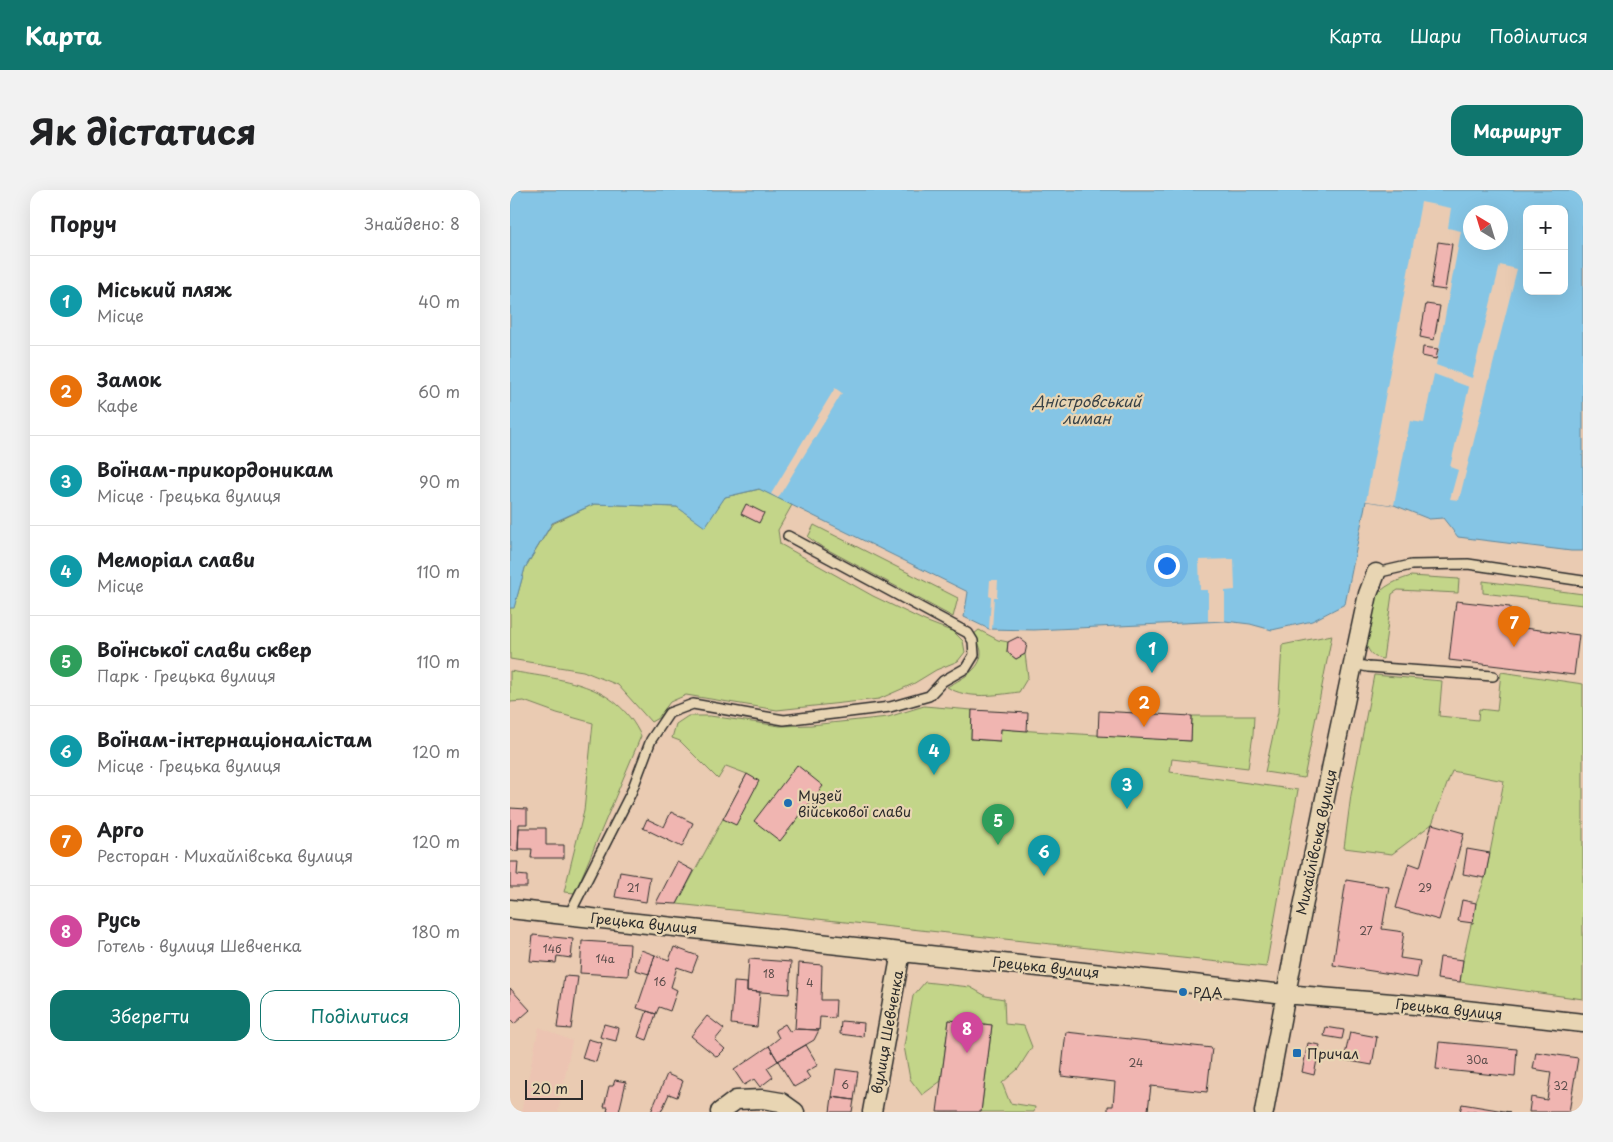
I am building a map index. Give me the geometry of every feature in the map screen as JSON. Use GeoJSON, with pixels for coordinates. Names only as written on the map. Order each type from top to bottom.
{"type":"FeatureCollection","features":[{"type":"Feature","properties":{"kind":"street","name":"Михайлівська вулиця"},"geometry":{"type":"LineString","coordinates":[[1264,1112],[1285,994],[1368,594],[1376,573]]}},
{"type":"Feature","properties":{"kind":"street","name":"Грецька вулиця"},"geometry":{"type":"LineString","coordinates":[[510,909],[1285,994],[1439,1007],[1583,1023]]}},
{"type":"Feature","properties":{"kind":"street","name":"вулиця Шевченка"},"geometry":{"type":"LineString","coordinates":[[872,1112],[901,952]]}},
{"type":"Feature","properties":{"kind":"street"},"geometry":{"type":"LineString","coordinates":[[720,1112],[736,1100],[763,1098],[781,1102],[795,1112]]}},
{"type":"Feature","properties":{"kind":"lane"},"geometry":{"type":"LineString","coordinates":[[569,915],[631,793],[651,740],[669,712],[693,704],[784,720],[890,707],[929,696],[943,681],[966,668],[974,655],[973,641],[968,633],[788,536]]}},
{"type":"Feature","properties":{"kind":"lane"},"geometry":{"type":"LineString","coordinates":[[1376,573],[1411,565],[1468,564],[1583,581]]}},
{"type":"Feature","properties":{"kind":"lane"},"geometry":{"type":"LineString","coordinates":[[1354,664],[1368,667],[1493,676]]}},
{"type":"Feature","properties":{"kind":"shaded area"},"geometry":{"type":"Polygon","coordinates":[[[539,1027],[572,1041],[558,1112],[521,1112],[539,1027]]]}},
{"type":"Feature","properties":{"kind":"green space"},"geometry":{"type":"Polygon","coordinates":[[[760,489],[792,505],[778,530],[780,544],[873,596],[925,621],[954,632],[963,641],[965,652],[958,661],[879,699],[777,710],[686,695],[670,702],[658,718],[651,722],[618,685],[583,671],[510,659],[510,608],[514,607],[525,568],[552,524],[594,504],[677,507],[705,526],[725,497],[760,489]]]}},
{"type":"Feature","properties":{"kind":"green space"},"geometry":{"type":"Polygon","coordinates":[[[814,525],[958,598],[953,617],[819,545],[808,537],[814,525]]]}},
{"type":"Feature","properties":{"kind":"green space"},"geometry":{"type":"Polygon","coordinates":[[[1411,576],[1459,579],[1458,593],[1398,590],[1392,594],[1383,659],[1377,658],[1370,653],[1366,645],[1374,600],[1386,587],[1411,576]]]}},
{"type":"Feature","properties":{"kind":"green space"},"geometry":{"type":"Polygon","coordinates":[[[1483,581],[1583,594],[1583,605],[1483,593],[1483,581]]]}},
{"type":"Feature","properties":{"kind":"green space"},"geometry":{"type":"Polygon","coordinates":[[[979,630],[998,640],[1008,642],[1007,652],[1016,659],[1025,654],[1028,677],[1019,692],[982,696],[964,694],[947,687],[969,674],[978,664],[981,650],[974,634],[979,630]]]}},
{"type":"Feature","properties":{"kind":"green space"},"geometry":{"type":"Polygon","coordinates":[[[1332,635],[1304,778],[1265,772],[1278,712],[1282,645],[1332,635]]]}},
{"type":"Feature","properties":{"kind":"green space"},"geometry":{"type":"Polygon","coordinates":[[[510,671],[568,681],[602,694],[617,704],[630,718],[641,736],[575,893],[564,892],[584,811],[593,723],[524,701],[510,702],[510,671]]]}},
{"type":"Feature","properties":{"kind":"green space"},"geometry":{"type":"Polygon","coordinates":[[[1501,672],[1583,684],[1583,999],[1460,982],[1476,903],[1485,878],[1504,781],[1452,771],[1432,824],[1392,854],[1344,848],[1351,795],[1374,675],[1442,681],[1439,716],[1478,720],[1479,709],[1497,711],[1501,672]]]}},
{"type":"Feature","properties":{"kind":"green space"},"geometry":{"type":"Polygon","coordinates":[[[924,706],[972,710],[971,739],[1000,741],[1001,729],[1191,741],[1192,716],[1254,716],[1248,768],[1172,759],[1170,772],[1298,790],[1266,967],[677,904],[747,774],[726,766],[718,779],[680,741],[672,738],[676,724],[688,716],[710,716],[780,726],[811,725],[888,717],[924,706]]]}},
{"type":"Feature","properties":{"kind":"green space"},"geometry":{"type":"Polygon","coordinates":[[[925,982],[970,987],[986,996],[1004,999],[1005,1024],[1024,1026],[1032,1047],[1018,1069],[1002,1083],[1010,1103],[1035,1107],[1034,1112],[981,1112],[992,1025],[949,1020],[941,1081],[922,1095],[910,1079],[904,1046],[913,996],[925,982]]]}},
{"type":"Feature","properties":{"kind":"water","name":"Дністровський лиман"},"geometry":{"type":"Polygon","coordinates":[[[510,190],[1583,190],[1583,551],[1458,537],[1443,518],[1429,519],[1394,505],[1366,501],[1345,604],[1312,621],[1272,630],[1250,624],[1225,621],[1034,630],[989,629],[964,617],[968,592],[759,489],[725,497],[705,527],[677,507],[594,504],[552,523],[525,568],[514,608],[510,608],[510,190]]]}},
{"type":"Feature","properties":{"kind":"pier"},"geometry":{"type":"Polygon","coordinates":[[[1421,202],[1451,208],[1448,228],[1461,231],[1436,365],[1472,378],[1500,265],[1517,269],[1459,500],[1450,499],[1458,470],[1450,467],[1469,387],[1434,374],[1424,423],[1410,421],[1394,505],[1366,501],[1421,202]]]}},
{"type":"Feature","properties":{"kind":"pier"},"geometry":{"type":"Polygon","coordinates":[[[835,388],[842,393],[778,498],[771,494],[835,388]]]}},
{"type":"Feature","properties":{"kind":"pier"},"geometry":{"type":"Polygon","coordinates":[[[1234,559],[1235,590],[1225,591],[1225,621],[1208,621],[1208,590],[1200,590],[1199,560],[1234,559]]]}},
{"type":"Feature","properties":{"kind":"pier"},"geometry":{"type":"Polygon","coordinates":[[[990,580],[998,580],[997,597],[994,597],[992,630],[989,629],[990,580]]]}},
{"type":"Feature","properties":{"kind":"building"},"geometry":{"type":"Polygon","coordinates":[[[1438,242],[1452,244],[1445,290],[1431,288],[1438,242]]]}},
{"type":"Feature","properties":{"kind":"building"},"geometry":{"type":"Polygon","coordinates":[[[1426,304],[1440,306],[1434,340],[1420,337],[1426,304]]]}},
{"type":"Feature","properties":{"kind":"building"},"geometry":{"type":"Polygon","coordinates":[[[1423,347],[1438,349],[1436,359],[1422,356],[1423,347]]]}},
{"type":"Feature","properties":{"kind":"building"},"geometry":{"type":"Polygon","coordinates":[[[746,504],[764,513],[759,523],[741,514],[746,504]]]}},
{"type":"Feature","properties":{"kind":"building"},"geometry":{"type":"Polygon","coordinates":[[[1456,601],[1510,607],[1508,626],[1579,635],[1574,675],[1449,660],[1456,601]]]}},
{"type":"Feature","properties":{"kind":"building"},"geometry":{"type":"Polygon","coordinates":[[[1018,637],[1027,644],[1025,654],[1016,659],[1007,652],[1008,642],[1018,637]]]}},
{"type":"Feature","properties":{"kind":"building"},"geometry":{"type":"Polygon","coordinates":[[[972,710],[1028,713],[1027,731],[1001,729],[1000,741],[971,739],[972,710]]]}},
{"type":"Feature","properties":{"kind":"building"},"geometry":{"type":"Polygon","coordinates":[[[1099,711],[1192,716],[1191,741],[1098,736],[1099,711]]]}},
{"type":"Feature","properties":{"kind":"building","name":"Музей військової слави"},"geometry":{"type":"Polygon","coordinates":[[[797,765],[823,786],[780,841],[754,821],[797,765]]]}},
{"type":"Feature","properties":{"kind":"building"},"geometry":{"type":"Polygon","coordinates":[[[747,774],[759,781],[736,825],[723,819],[747,774]]]}},
{"type":"Feature","properties":{"kind":"building"},"geometry":{"type":"Polygon","coordinates":[[[510,808],[527,809],[527,824],[519,824],[518,851],[510,850],[510,808]]]}},
{"type":"Feature","properties":{"kind":"building"},"geometry":{"type":"Polygon","coordinates":[[[671,812],[693,823],[682,847],[643,828],[647,819],[664,827],[671,812]]]}},
{"type":"Feature","properties":{"kind":"building"},"geometry":{"type":"Polygon","coordinates":[[[1432,824],[1464,833],[1439,920],[1396,908],[1409,863],[1420,867],[1432,824]]]}},
{"type":"Feature","properties":{"kind":"building"},"geometry":{"type":"Polygon","coordinates":[[[519,828],[546,828],[546,845],[564,845],[564,858],[531,858],[532,849],[518,849],[519,828]]]}},
{"type":"Feature","properties":{"kind":"building"},"geometry":{"type":"Polygon","coordinates":[[[1467,849],[1490,853],[1485,878],[1463,874],[1467,849]]]}},
{"type":"Feature","properties":{"kind":"building"},"geometry":{"type":"Polygon","coordinates":[[[510,862],[518,862],[517,875],[527,876],[527,887],[510,887],[510,862]]]}},
{"type":"Feature","properties":{"kind":"building"},"geometry":{"type":"Polygon","coordinates":[[[677,862],[694,871],[677,904],[656,903],[677,862]]]}},
{"type":"Feature","properties":{"kind":"building"},"geometry":{"type":"Polygon","coordinates":[[[620,872],[650,877],[646,902],[615,897],[620,872]]]}},
{"type":"Feature","properties":{"kind":"building"},"geometry":{"type":"Polygon","coordinates":[[[1346,880],[1389,887],[1382,929],[1404,932],[1400,958],[1420,961],[1417,978],[1333,965],[1346,880]]]}},
{"type":"Feature","properties":{"kind":"building"},"geometry":{"type":"Polygon","coordinates":[[[1462,900],[1476,903],[1473,923],[1458,921],[1462,900]]]}},
{"type":"Feature","properties":{"kind":"building"},"geometry":{"type":"Polygon","coordinates":[[[533,935],[573,939],[571,958],[557,956],[556,963],[530,961],[533,935]]]}},
{"type":"Feature","properties":{"kind":"building"},"geometry":{"type":"Polygon","coordinates":[[[582,941],[630,944],[628,976],[580,973],[582,941]]]}},
{"type":"Feature","properties":{"kind":"building"},"geometry":{"type":"Polygon","coordinates":[[[674,947],[698,956],[692,972],[677,967],[671,987],[677,990],[670,1011],[659,1007],[656,1014],[637,1008],[655,955],[669,960],[674,947]]]}},
{"type":"Feature","properties":{"kind":"building"},"geometry":{"type":"Polygon","coordinates":[[[641,950],[655,955],[649,974],[635,970],[641,950]]]}},
{"type":"Feature","properties":{"kind":"building"},"geometry":{"type":"Polygon","coordinates":[[[1440,957],[1463,960],[1460,982],[1437,979],[1440,957]]]}},
{"type":"Feature","properties":{"kind":"building"},"geometry":{"type":"Polygon","coordinates":[[[749,959],[791,962],[789,994],[747,991],[749,959]]]}},
{"type":"Feature","properties":{"kind":"building"},"geometry":{"type":"Polygon","coordinates":[[[799,963],[822,965],[821,1000],[836,1000],[835,1018],[820,1017],[819,1030],[795,1029],[799,963]]]}},
{"type":"Feature","properties":{"kind":"building"},"geometry":{"type":"Polygon","coordinates":[[[564,976],[578,977],[571,1029],[557,1028],[564,976]]]}},
{"type":"Feature","properties":{"kind":"building"},"geometry":{"type":"Polygon","coordinates":[[[734,982],[747,983],[747,991],[760,992],[757,1027],[731,1024],[734,982]]]}},
{"type":"Feature","properties":{"kind":"building"},"geometry":{"type":"Polygon","coordinates":[[[510,988],[530,1010],[514,1024],[510,1020],[510,988]]]}},
{"type":"Feature","properties":{"kind":"building"},"geometry":{"type":"Polygon","coordinates":[[[647,1011],[656,1014],[647,1040],[638,1037],[647,1011]]]}},
{"type":"Feature","properties":{"kind":"building"},"geometry":{"type":"Polygon","coordinates":[[[707,1016],[724,1029],[715,1040],[725,1049],[717,1057],[691,1036],[707,1016]]]}},
{"type":"Feature","properties":{"kind":"building"},"geometry":{"type":"Polygon","coordinates":[[[949,1020],[992,1025],[981,1112],[937,1112],[949,1020]]]}},
{"type":"Feature","properties":{"kind":"building"},"geometry":{"type":"Polygon","coordinates":[[[841,1021],[864,1023],[863,1037],[840,1034],[841,1021]]]}},
{"type":"Feature","properties":{"kind":"building"},"geometry":{"type":"Polygon","coordinates":[[[604,1024],[619,1028],[616,1041],[600,1037],[604,1024]]]}},
{"type":"Feature","properties":{"kind":"building"},"geometry":{"type":"Polygon","coordinates":[[[785,1024],[790,1032],[795,1029],[819,1030],[814,1040],[778,1061],[769,1046],[779,1038],[775,1030],[785,1024]]]}},
{"type":"Feature","properties":{"kind":"building"},"geometry":{"type":"Polygon","coordinates":[[[1326,1027],[1344,1030],[1342,1039],[1324,1036],[1326,1027]]]}},
{"type":"Feature","properties":{"kind":"building"},"geometry":{"type":"Polygon","coordinates":[[[1066,1032],[1212,1048],[1207,1092],[1151,1086],[1148,1110],[1153,1112],[1108,1112],[1108,1106],[1113,1106],[1115,1082],[1061,1076],[1066,1032]]]}},
{"type":"Feature","properties":{"kind":"building"},"geometry":{"type":"Polygon","coordinates":[[[1350,1032],[1377,1037],[1372,1065],[1344,1060],[1350,1032]]]}},
{"type":"Feature","properties":{"kind":"building"},"geometry":{"type":"Polygon","coordinates":[[[588,1039],[602,1043],[596,1062],[582,1058],[588,1039]]]}},
{"type":"Feature","properties":{"kind":"building"},"geometry":{"type":"Polygon","coordinates":[[[1439,1042],[1517,1049],[1515,1077],[1436,1069],[1439,1042]]]}},
{"type":"Feature","properties":{"kind":"building"},"geometry":{"type":"Polygon","coordinates":[[[1308,1043],[1320,1045],[1314,1075],[1302,1072],[1308,1043]]]}},
{"type":"Feature","properties":{"kind":"building"},"geometry":{"type":"Polygon","coordinates":[[[806,1045],[818,1065],[806,1072],[810,1078],[794,1087],[778,1061],[806,1045]]]}},
{"type":"Feature","properties":{"kind":"building"},"geometry":{"type":"Polygon","coordinates":[[[769,1046],[778,1061],[767,1068],[773,1077],[760,1087],[754,1079],[744,1085],[734,1070],[769,1046]]]}},
{"type":"Feature","properties":{"kind":"building"},"geometry":{"type":"Polygon","coordinates":[[[1536,1052],[1578,1058],[1569,1112],[1529,1112],[1531,1097],[1547,1100],[1551,1072],[1533,1069],[1536,1052]]]}},
{"type":"Feature","properties":{"kind":"building"},"geometry":{"type":"Polygon","coordinates":[[[836,1069],[858,1072],[854,1100],[832,1097],[836,1069]]]}},
{"type":"Feature","properties":{"kind":"building"},"geometry":{"type":"Polygon","coordinates":[[[667,1074],[683,1081],[677,1097],[669,1094],[661,1112],[651,1112],[667,1074]]]}},
{"type":"Feature","properties":{"kind":"building"},"geometry":{"type":"Polygon","coordinates":[[[615,1080],[626,1082],[619,1112],[607,1112],[608,1107],[604,1107],[609,1086],[613,1086],[615,1080]]]}},
{"type":"Feature","properties":{"kind":"building"},"geometry":{"type":"Polygon","coordinates":[[[832,1097],[854,1100],[852,1112],[830,1112],[832,1097]]]}},
{"type":"Feature","properties":{"kind":"building"},"geometry":{"type":"Polygon","coordinates":[[[1462,1104],[1510,1112],[1460,1112],[1462,1104]]]}},
{"type":"Feature","properties":{"kind":"place","name":"Арго"},"geometry":{"type":"Point","coordinates":[1514,647]}},
{"type":"Feature","properties":{"kind":"place","name":"Міський пляж"},"geometry":{"type":"Point","coordinates":[1152,673]}},
{"type":"Feature","properties":{"kind":"place","name":"Замок"},"geometry":{"type":"Point","coordinates":[1144,727]}},
{"type":"Feature","properties":{"kind":"place","name":"Меморіал слави"},"geometry":{"type":"Point","coordinates":[934,775]}},
{"type":"Feature","properties":{"kind":"place","name":"Музей військової слави"},"geometry":{"type":"Point","coordinates":[788,803]}},
{"type":"Feature","properties":{"kind":"place","name":"Воїнам-прикордоникам"},"geometry":{"type":"Point","coordinates":[1127,809]}},
{"type":"Feature","properties":{"kind":"place","name":"Воїнської слави сквер"},"geometry":{"type":"Point","coordinates":[998,845]}},
{"type":"Feature","properties":{"kind":"place","name":"Воїнам-інтернаціоналістам"},"geometry":{"type":"Point","coordinates":[1044,876]}},
{"type":"Feature","properties":{"kind":"place","name":"РДА"},"geometry":{"type":"Point","coordinates":[1183,992]}},
{"type":"Feature","properties":{"kind":"place","name":"Русь"},"geometry":{"type":"Point","coordinates":[967,1053]}},
{"type":"Feature","properties":{"kind":"place","name":"Причал"},"geometry":{"type":"Point","coordinates":[1297,1053]}}]}
